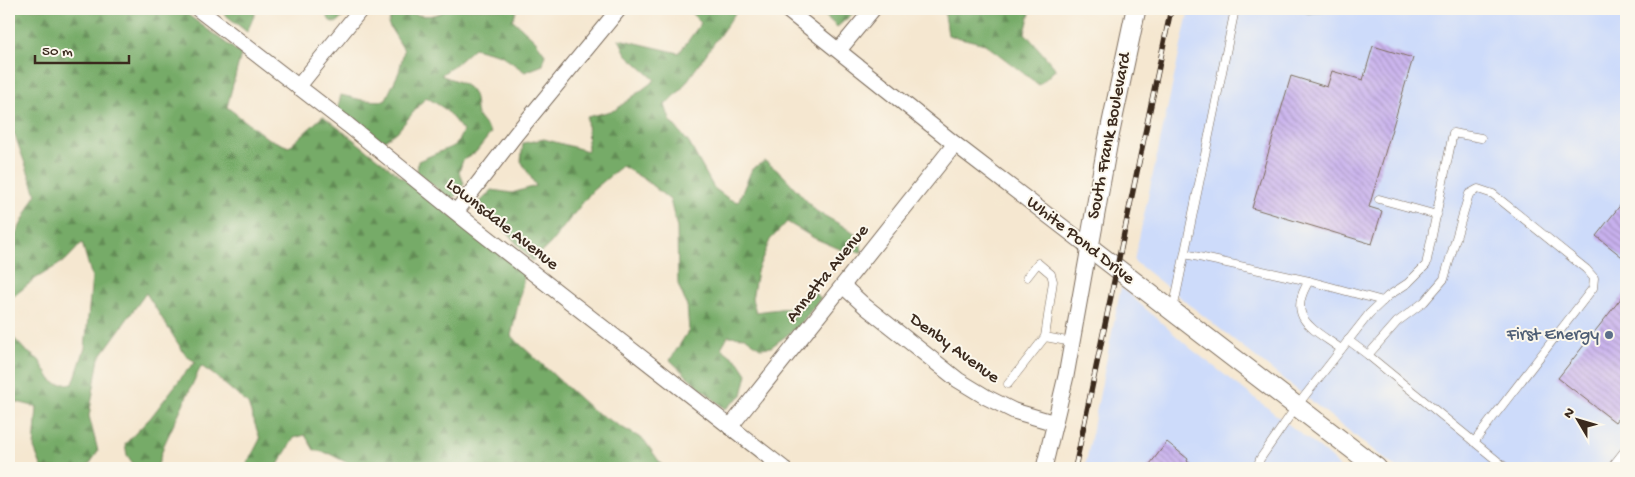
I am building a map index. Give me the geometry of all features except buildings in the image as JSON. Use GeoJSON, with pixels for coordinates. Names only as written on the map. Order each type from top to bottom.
{"type":"FeatureCollection","features":[{"type":"Feature","properties":{"kind":"street","name":"Lownsdale Avenue"},"geometry":{"type":"LineString","coordinates":[[198,9],[783,468]]}},
{"type":"Feature","properties":{"kind":"street"},"geometry":{"type":"LineString","coordinates":[[298,87],[361,9]]}},
{"type":"Feature","properties":{"kind":"street"},"geometry":{"type":"LineString","coordinates":[[456,212],[516,134],[619,9]]}},
{"type":"Feature","properties":{"kind":"street","name":"White Pond Drive"},"geometry":{"type":"LineString","coordinates":[[786,9],[955,144],[1377,468]]}},
{"type":"Feature","properties":{"kind":"street"},"geometry":{"type":"LineString","coordinates":[[839,50],[873,9]]}},
{"type":"Feature","properties":{"kind":"street","name":"South Frank Boulevard"},"geometry":{"type":"LineString","coordinates":[[1044,468],[1072,342],[1108,141],[1136,9]]}},
{"type":"Feature","properties":{"kind":"street","name":"Annetta Avenue"},"geometry":{"type":"LineString","coordinates":[[730,427],[955,144]]}},
{"type":"Feature","properties":{"kind":"street","name":"Denby Avenue"},"geometry":{"type":"LineString","coordinates":[[843,286],[866,307],[958,380],[1014,412],[1055,424]]}},
{"type":"Feature","properties":{"kind":"lane"},"geometry":{"type":"LineString","coordinates":[[1173,312],[1235,9]]}},
{"type":"Feature","properties":{"kind":"lane"},"geometry":{"type":"LineString","coordinates":[[1257,468],[1260,459],[1296,407],[1369,314],[1383,301],[1408,284],[1426,265],[1453,133],[1481,138]]}},
{"type":"Feature","properties":{"kind":"lane"},"geometry":{"type":"LineString","coordinates":[[1368,355],[1397,322],[1424,302],[1444,279],[1469,194],[1478,189],[1493,194],[1586,268],[1594,278],[1593,288],[1474,442]]}},
{"type":"Feature","properties":{"kind":"lane"},"geometry":{"type":"LineString","coordinates":[[1379,199],[1437,215]]}},
{"type":"Feature","properties":{"kind":"lane"},"geometry":{"type":"LineString","coordinates":[[1185,254],[1309,281],[1383,301]]}},
{"type":"Feature","properties":{"kind":"lane"},"geometry":{"type":"LineString","coordinates":[[1008,384],[1045,337],[1053,281],[1051,274],[1038,264],[1027,277]]}},
{"type":"Feature","properties":{"kind":"lane"},"geometry":{"type":"LineString","coordinates":[[1309,281],[1299,300],[1299,313],[1309,325],[1341,349]]}},
{"type":"Feature","properties":{"kind":"lane"},"geometry":{"type":"LineString","coordinates":[[1045,337],[1072,342]]}},
{"type":"Feature","properties":{"kind":"lane"},"geometry":{"type":"LineString","coordinates":[[1348,340],[1506,468]]}},
{"type":"Feature","properties":{"kind":"lane"},"geometry":{"type":"LineString","coordinates":[[1611,468],[1626,449]]}},
{"type":"Feature","properties":{"kind":"shaded area"},"geometry":{"type":"Polygon","coordinates":[[[1189,9],[1626,9],[1626,468],[1396,468],[1134,261],[1189,9]]]}},
{"type":"Feature","properties":{"kind":"shaded area"},"geometry":{"type":"Polygon","coordinates":[[[1121,287],[1190,348],[1332,458],[1340,468],[1085,468],[1121,287]]]}},
{"type":"Feature","properties":{"kind":"green space"},"geometry":{"type":"Polygon","coordinates":[[[9,9],[180,9],[241,54],[227,107],[267,138],[289,147],[323,116],[525,273],[511,336],[592,410],[644,440],[664,468],[357,468],[330,454],[314,450],[305,435],[294,438],[276,468],[245,468],[260,439],[248,404],[201,366],[164,445],[157,468],[136,468],[127,455],[125,444],[151,417],[188,369],[196,362],[186,356],[146,293],[99,358],[89,416],[98,451],[87,468],[42,468],[34,448],[37,407],[9,400],[9,333],[25,350],[39,360],[51,380],[57,384],[73,384],[85,348],[92,277],[82,243],[66,260],[35,279],[9,300],[9,254],[17,232],[36,194],[14,133],[9,137],[9,9]]]}},
{"type":"Feature","properties":{"kind":"green space"},"geometry":{"type":"Polygon","coordinates":[[[218,9],[257,9],[247,32],[218,9]]]}},
{"type":"Feature","properties":{"kind":"green space"},"geometry":{"type":"Polygon","coordinates":[[[323,9],[352,9],[336,23],[330,21],[323,9]]]}},
{"type":"Feature","properties":{"kind":"green space"},"geometry":{"type":"Polygon","coordinates":[[[395,9],[428,16],[441,13],[447,9],[517,9],[513,20],[535,40],[545,54],[543,65],[525,72],[501,55],[474,48],[441,75],[468,87],[475,98],[477,115],[491,133],[476,152],[463,160],[459,172],[464,183],[452,201],[417,172],[418,161],[456,145],[463,131],[445,109],[426,97],[397,132],[383,141],[352,124],[337,110],[341,95],[362,100],[385,101],[399,72],[404,50],[388,24],[395,9]]]}},
{"type":"Feature","properties":{"kind":"green space"},"geometry":{"type":"Polygon","coordinates":[[[687,9],[735,9],[736,12],[680,91],[665,105],[670,120],[689,143],[714,188],[729,199],[738,202],[752,169],[765,161],[782,174],[816,211],[860,238],[862,252],[842,250],[814,238],[787,222],[770,240],[757,271],[752,299],[756,312],[787,308],[811,290],[821,298],[798,327],[771,347],[760,348],[745,337],[728,336],[721,348],[739,362],[747,374],[742,395],[725,409],[670,360],[689,330],[687,306],[678,284],[677,228],[670,200],[644,179],[622,166],[592,191],[550,244],[532,261],[480,202],[492,190],[512,193],[536,186],[521,161],[523,143],[544,139],[588,151],[587,117],[615,110],[655,80],[626,54],[619,39],[679,53],[701,23],[687,9]]]}},
{"type":"Feature","properties":{"kind":"green space"},"geometry":{"type":"Polygon","coordinates":[[[818,9],[858,9],[837,27],[818,9]]]}},
{"type":"Feature","properties":{"kind":"green space"},"geometry":{"type":"Polygon","coordinates":[[[944,9],[1031,9],[1025,33],[1056,69],[1039,85],[985,44],[948,35],[944,9]]]}},
{"type":"Feature","properties":{"kind":"green space"},"geometry":{"type":"Polygon","coordinates":[[[1300,9],[1354,9],[1308,13],[1300,9]]]}},
{"type":"Feature","properties":{"kind":"railway"},"geometry":{"type":"LineString","coordinates":[[1075,468],[1171,9]]}},
{"type":"Feature","properties":{"kind":"place","name":"First Energy"},"geometry":{"type":"Point","coordinates":[1609,335]}}]}
